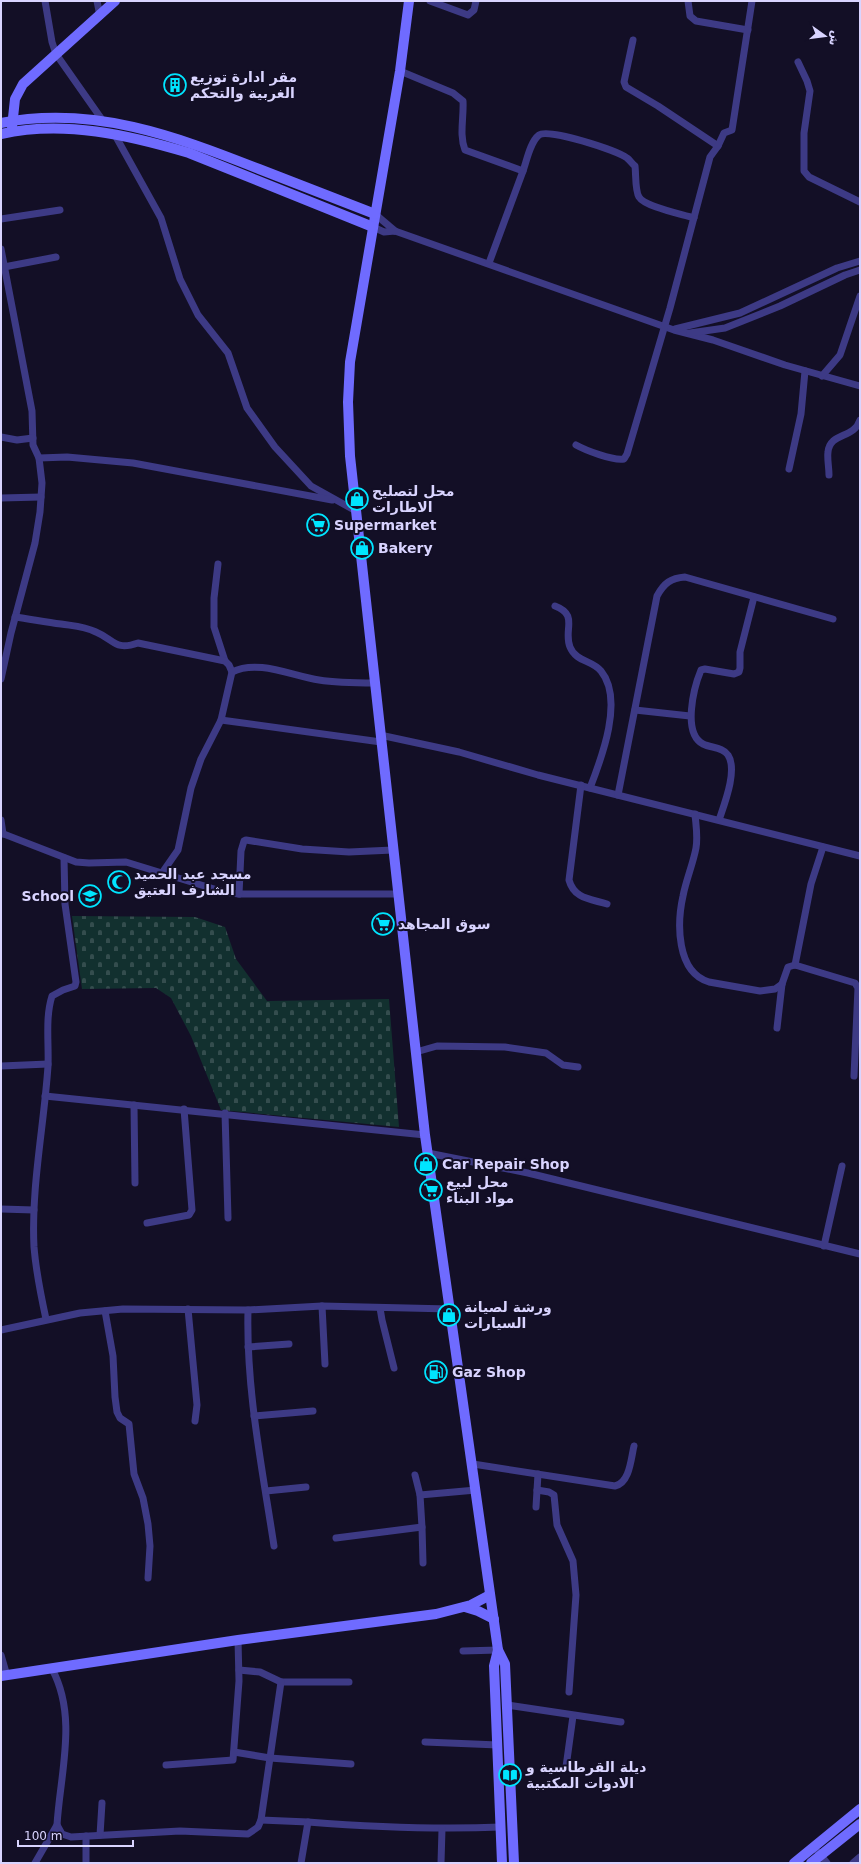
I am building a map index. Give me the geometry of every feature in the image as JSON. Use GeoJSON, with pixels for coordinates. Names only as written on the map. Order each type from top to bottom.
{"type":"FeatureCollection","features":[{"type":"Feature","properties":{"kind":"main road"},"geometry":{"type":"LineString","coordinates":[[12,131],[15,99],[20,88],[100,16],[114,1]]}},
{"type":"Feature","properties":{"kind":"main road"},"geometry":{"type":"LineString","coordinates":[[409,1],[400,71],[350,362],[348,420],[356,511],[425,1135],[473,1464],[498,1650],[505,1664],[514,1863]]}},
{"type":"Feature","properties":{"kind":"main road"},"geometry":{"type":"LineString","coordinates":[[1,123],[56,117],[103,121],[132,126],[190,142],[375,214]]}},
{"type":"Feature","properties":{"kind":"main road"},"geometry":{"type":"LineString","coordinates":[[1,134],[12,131],[56,128],[115,135],[160,145],[189,153],[373,227]]}},
{"type":"Feature","properties":{"kind":"main road"},"geometry":{"type":"LineString","coordinates":[[4,1676],[238,1640],[436,1614],[464,1607],[490,1595]]}},
{"type":"Feature","properties":{"kind":"main road"},"geometry":{"type":"LineString","coordinates":[[464,1607],[478,1611],[494,1619]]}},
{"type":"Feature","properties":{"kind":"main road"},"geometry":{"type":"LineString","coordinates":[[498,1650],[494,1666],[502,1863]]}},
{"type":"Feature","properties":{"kind":"main road"},"geometry":{"type":"LineString","coordinates":[[794,1863],[860,1809]]}},
{"type":"Feature","properties":{"kind":"main road"},"geometry":{"type":"LineString","coordinates":[[811,1863],[824,1859],[860,1824]]}},
{"type":"Feature","properties":{"kind":"street"},"geometry":{"type":"LineString","coordinates":[[45,1],[52,42],[56,54],[103,121]]}},
{"type":"Feature","properties":{"kind":"street"},"geometry":{"type":"LineString","coordinates":[[97,1],[100,16]]}},
{"type":"Feature","properties":{"kind":"street"},"geometry":{"type":"LineString","coordinates":[[430,1],[468,15],[474,10],[476,1]]}},
{"type":"Feature","properties":{"kind":"street"},"geometry":{"type":"LineString","coordinates":[[688,1],[690,16],[696,22],[748,30]]}},
{"type":"Feature","properties":{"kind":"street"},"geometry":{"type":"LineString","coordinates":[[576,444],[582,448],[617,459],[624,459],[627,454],[670,308],[710,158],[724,133],[732,130],[752,1]]}},
{"type":"Feature","properties":{"kind":"street"},"geometry":{"type":"LineString","coordinates":[[633,40],[624,82],[626,87],[658,106],[718,146]]}},
{"type":"Feature","properties":{"kind":"street"},"geometry":{"type":"LineString","coordinates":[[798,62],[808,81],[810,91],[804,124],[804,170],[806,175],[860,202]]}},
{"type":"Feature","properties":{"kind":"street"},"geometry":{"type":"LineString","coordinates":[[400,71],[453,93],[463,101],[464,112],[461,141],[465,150],[523,171]]}},
{"type":"Feature","properties":{"kind":"street"},"geometry":{"type":"LineString","coordinates":[[489,264],[532,143],[544,132],[596,146],[627,158],[635,166],[637,191],[639,197],[647,203],[694,218]]}},
{"type":"Feature","properties":{"kind":"street"},"geometry":{"type":"LineString","coordinates":[[115,135],[161,218],[180,279],[198,315],[228,353],[247,408],[275,447],[311,486],[356,511]]}},
{"type":"Feature","properties":{"kind":"street"},"geometry":{"type":"LineString","coordinates":[[1,218],[60,210]]}},
{"type":"Feature","properties":{"kind":"street"},"geometry":{"type":"LineString","coordinates":[[375,214],[395,231],[674,330],[713,340],[805,371],[860,386]]}},
{"type":"Feature","properties":{"kind":"street"},"geometry":{"type":"LineString","coordinates":[[373,227],[384,232],[395,231]]}},
{"type":"Feature","properties":{"kind":"street"},"geometry":{"type":"LineString","coordinates":[[1,249],[32,411],[32,438],[39,458],[41,470],[41,497],[36,543],[15,617],[1,679]]}},
{"type":"Feature","properties":{"kind":"street"},"geometry":{"type":"LineString","coordinates":[[4,267],[56,257]]}},
{"type":"Feature","properties":{"kind":"street"},"geometry":{"type":"LineString","coordinates":[[674,330],[740,313],[837,268],[860,261]]}},
{"type":"Feature","properties":{"kind":"street"},"geometry":{"type":"LineString","coordinates":[[686,333],[725,328],[780,306],[845,275],[860,270]]}},
{"type":"Feature","properties":{"kind":"street"},"geometry":{"type":"LineString","coordinates":[[822,376],[840,355],[860,296]]}},
{"type":"Feature","properties":{"kind":"street"},"geometry":{"type":"LineString","coordinates":[[789,468],[801,414],[805,371]]}},
{"type":"Feature","properties":{"kind":"street"},"geometry":{"type":"LineString","coordinates":[[829,475],[828,451],[830,446],[837,438],[854,430],[860,420]]}},
{"type":"Feature","properties":{"kind":"street"},"geometry":{"type":"LineString","coordinates":[[1,437],[17,440],[32,438]]}},
{"type":"Feature","properties":{"kind":"street"},"geometry":{"type":"LineString","coordinates":[[39,458],[67,457],[133,463],[338,501]]}},
{"type":"Feature","properties":{"kind":"street"},"geometry":{"type":"LineString","coordinates":[[1,498],[41,497]]}},
{"type":"Feature","properties":{"kind":"street"},"geometry":{"type":"LineString","coordinates":[[162,873],[178,850],[191,788],[201,759],[221,720],[232,672],[229,665],[225,661],[214,627],[214,598],[218,564]]}},
{"type":"Feature","properties":{"kind":"street"},"geometry":{"type":"LineString","coordinates":[[618,795],[657,596],[662,587],[674,578],[685,577],[833,619]]}},
{"type":"Feature","properties":{"kind":"street"},"geometry":{"type":"LineString","coordinates":[[719,820],[729,787],[732,772],[731,763],[728,756],[723,751],[704,745],[700,742],[695,733],[690,716],[701,670],[706,669],[734,674],[739,672],[740,652],[754,597]]}},
{"type":"Feature","properties":{"kind":"street"},"geometry":{"type":"LineString","coordinates":[[555,606],[566,613],[569,618],[568,640],[570,648],[579,659],[594,664],[599,668],[611,690],[611,713],[600,764],[590,788]]}},
{"type":"Feature","properties":{"kind":"street"},"geometry":{"type":"LineString","coordinates":[[15,617],[77,625],[98,632],[120,646],[127,647],[138,643],[225,661]]}},
{"type":"Feature","properties":{"kind":"street"},"geometry":{"type":"LineString","coordinates":[[232,672],[239,669],[257,667],[320,681],[375,683]]}},
{"type":"Feature","properties":{"kind":"street"},"geometry":{"type":"LineString","coordinates":[[635,710],[690,716]]}},
{"type":"Feature","properties":{"kind":"street"},"geometry":{"type":"LineString","coordinates":[[221,720],[381,738],[459,752],[590,788],[860,856]]}},
{"type":"Feature","properties":{"kind":"street"},"geometry":{"type":"LineString","coordinates":[[580,785],[569,880],[574,892],[581,897],[607,904]]}},
{"type":"Feature","properties":{"kind":"street"},"geometry":{"type":"LineString","coordinates":[[695,814],[697,835],[695,851],[683,896],[681,912],[682,950],[688,964],[700,980],[709,982],[760,991],[775,990],[782,984]]}},
{"type":"Feature","properties":{"kind":"street"},"geometry":{"type":"LineString","coordinates":[[1,820],[2,833],[64,858],[89,863],[126,862],[224,892],[239,894],[398,894]]}},
{"type":"Feature","properties":{"kind":"street"},"geometry":{"type":"LineString","coordinates":[[239,894],[241,851],[244,841],[246,840],[302,849],[349,852],[393,850]]}},
{"type":"Feature","properties":{"kind":"street"},"geometry":{"type":"LineString","coordinates":[[795,965],[811,884],[823,847]]}},
{"type":"Feature","properties":{"kind":"street"},"geometry":{"type":"LineString","coordinates":[[46,1319],[38,1283],[34,1248],[34,1210],[48,1064],[48,1025],[51,998],[63,990],[75,986],[76,982],[65,904],[64,858]]}},
{"type":"Feature","properties":{"kind":"street"},"geometry":{"type":"LineString","coordinates":[[777,1028],[782,984],[787,969],[795,965],[856,984],[858,988],[854,1076]]}},
{"type":"Feature","properties":{"kind":"street"},"geometry":{"type":"LineString","coordinates":[[416,1052],[437,1046],[505,1047],[546,1053],[563,1065],[578,1067]]}},
{"type":"Feature","properties":{"kind":"street"},"geometry":{"type":"LineString","coordinates":[[1,1066],[48,1064]]}},
{"type":"Feature","properties":{"kind":"street"},"geometry":{"type":"LineString","coordinates":[[45,1096],[225,1113],[425,1135]]}},
{"type":"Feature","properties":{"kind":"street"},"geometry":{"type":"LineString","coordinates":[[134,1105],[135,1183]]}},
{"type":"Feature","properties":{"kind":"street"},"geometry":{"type":"LineString","coordinates":[[147,1224],[189,1215],[192,1210],[184,1109]]}},
{"type":"Feature","properties":{"kind":"street"},"geometry":{"type":"LineString","coordinates":[[225,1113],[228,1218]]}},
{"type":"Feature","properties":{"kind":"street"},"geometry":{"type":"LineString","coordinates":[[428,1153],[528,1173],[860,1254]]}},
{"type":"Feature","properties":{"kind":"street"},"geometry":{"type":"LineString","coordinates":[[824,1246],[842,1166]]}},
{"type":"Feature","properties":{"kind":"street"},"geometry":{"type":"LineString","coordinates":[[1,1209],[34,1210]]}},
{"type":"Feature","properties":{"kind":"street"},"geometry":{"type":"LineString","coordinates":[[1,1330],[46,1319],[80,1313],[123,1309],[248,1310],[322,1306],[450,1309]]}},
{"type":"Feature","properties":{"kind":"street"},"geometry":{"type":"LineString","coordinates":[[322,1306],[325,1364]]}},
{"type":"Feature","properties":{"kind":"street"},"geometry":{"type":"LineString","coordinates":[[380,1308],[394,1368]]}},
{"type":"Feature","properties":{"kind":"street"},"geometry":{"type":"LineString","coordinates":[[188,1309],[196,1405],[194,1422]]}},
{"type":"Feature","properties":{"kind":"street"},"geometry":{"type":"LineString","coordinates":[[248,1310],[248,1347],[254,1416],[274,1546]]}},
{"type":"Feature","properties":{"kind":"street"},"geometry":{"type":"LineString","coordinates":[[105,1311],[113,1356],[117,1412],[120,1418],[129,1424],[134,1474],[146,1510],[150,1546],[148,1578]]}},
{"type":"Feature","properties":{"kind":"street"},"geometry":{"type":"LineString","coordinates":[[248,1347],[289,1344]]}},
{"type":"Feature","properties":{"kind":"street"},"geometry":{"type":"LineString","coordinates":[[254,1416],[313,1411]]}},
{"type":"Feature","properties":{"kind":"street"},"geometry":{"type":"LineString","coordinates":[[473,1464],[618,1486],[623,1483],[626,1478],[634,1446]]}},
{"type":"Feature","properties":{"kind":"street"},"geometry":{"type":"LineString","coordinates":[[536,1507],[538,1474]]}},
{"type":"Feature","properties":{"kind":"street"},"geometry":{"type":"LineString","coordinates":[[415,1475],[420,1495],[423,1563]]}},
{"type":"Feature","properties":{"kind":"street"},"geometry":{"type":"LineString","coordinates":[[266,1492],[306,1487]]}},
{"type":"Feature","properties":{"kind":"street"},"geometry":{"type":"LineString","coordinates":[[420,1495],[476,1490]]}},
{"type":"Feature","properties":{"kind":"street"},"geometry":{"type":"LineString","coordinates":[[537,1490],[549,1492],[554,1495],[557,1526],[573,1561],[576,1595],[570,1692]]}},
{"type":"Feature","properties":{"kind":"street"},"geometry":{"type":"LineString","coordinates":[[336,1538],[422,1527]]}},
{"type":"Feature","properties":{"kind":"street"},"geometry":{"type":"LineString","coordinates":[[166,1765],[233,1760],[239,1670],[238,1640]]}},
{"type":"Feature","properties":{"kind":"street"},"geometry":{"type":"LineString","coordinates":[[463,1651],[498,1650]]}},
{"type":"Feature","properties":{"kind":"street"},"geometry":{"type":"LineString","coordinates":[[1,1655],[4,1676]]}},
{"type":"Feature","properties":{"kind":"street"},"geometry":{"type":"LineString","coordinates":[[35,1863],[57,1825],[66,1727],[62,1694],[52,1669]]}},
{"type":"Feature","properties":{"kind":"street"},"geometry":{"type":"LineString","coordinates":[[239,1670],[260,1672],[281,1682],[349,1682]]}},
{"type":"Feature","properties":{"kind":"street"},"geometry":{"type":"LineString","coordinates":[[57,1825],[60,1831],[68,1837],[180,1832],[248,1834],[258,1827],[261,1820],[281,1682]]}},
{"type":"Feature","properties":{"kind":"street"},"geometry":{"type":"LineString","coordinates":[[507,1705],[621,1722]]}},
{"type":"Feature","properties":{"kind":"street"},"geometry":{"type":"LineString","coordinates":[[566,1767],[573,1716]]}},
{"type":"Feature","properties":{"kind":"street"},"geometry":{"type":"LineString","coordinates":[[425,1742],[498,1745]]}},
{"type":"Feature","properties":{"kind":"street"},"geometry":{"type":"LineString","coordinates":[[234,1752],[270,1758],[350,1764]]}},
{"type":"Feature","properties":{"kind":"street"},"geometry":{"type":"LineString","coordinates":[[100,1835],[102,1803]]}},
{"type":"Feature","properties":{"kind":"street"},"geometry":{"type":"LineString","coordinates":[[261,1820],[374,1827],[442,1829],[501,1827]]}},
{"type":"Feature","properties":{"kind":"street"},"geometry":{"type":"LineString","coordinates":[[301,1863],[308,1822]]}},
{"type":"Feature","properties":{"kind":"street"},"geometry":{"type":"LineString","coordinates":[[441,1863],[442,1829]]}},
{"type":"Feature","properties":{"kind":"street"},"geometry":{"type":"LineString","coordinates":[[86,1836],[86,1863]]}},
{"type":"Feature","properties":{"kind":"street"},"geometry":{"type":"LineString","coordinates":[[814,1847],[824,1859]]}},
{"type":"Feature","properties":{"kind":"street"},"geometry":{"type":"LineString","coordinates":[[853,1863],[860,1857]]}},
{"type":"Feature","properties":{"kind":"green space"},"geometry":{"type":"Polygon","coordinates":[[[72,916],[195,917],[225,927],[236,959],[267,1001],[389,999],[399,1127],[221,1110],[191,1036],[171,998],[156,988],[82,989],[72,916]]]}},
{"type":"Feature","properties":{"kind":"place","name":"مقر ادارة توزيع الغربية والتحكم"},"geometry":{"type":"Point","coordinates":[175,85]}},
{"type":"Feature","properties":{"kind":"place","name":"محل لتصليح الاطارات"},"geometry":{"type":"Point","coordinates":[357,499]}},
{"type":"Feature","properties":{"kind":"place","name":"Supermarket"},"geometry":{"type":"Point","coordinates":[318,525]}},
{"type":"Feature","properties":{"kind":"place","name":"Bakery"},"geometry":{"type":"Point","coordinates":[362,548]}},
{"type":"Feature","properties":{"kind":"place","name":"مسجد عبد الحميد الشارف العتيق"},"geometry":{"type":"Point","coordinates":[119,882]}},
{"type":"Feature","properties":{"kind":"place","name":"School"},"geometry":{"type":"Point","coordinates":[90,896]}},
{"type":"Feature","properties":{"kind":"place","name":"سوق المجاهد"},"geometry":{"type":"Point","coordinates":[383,924]}},
{"type":"Feature","properties":{"kind":"place","name":"Car Repair Shop"},"geometry":{"type":"Point","coordinates":[426,1164]}},
{"type":"Feature","properties":{"kind":"place","name":"محل لبيع مواد البناء"},"geometry":{"type":"Point","coordinates":[431,1190]}},
{"type":"Feature","properties":{"kind":"place","name":"ورشة لصيانة السيارات"},"geometry":{"type":"Point","coordinates":[449,1315]}},
{"type":"Feature","properties":{"kind":"place","name":"Gaz Shop"},"geometry":{"type":"Point","coordinates":[436,1372]}},
{"type":"Feature","properties":{"kind":"place","name":"ديلة القرطاسية و الادوات المكتبية"},"geometry":{"type":"Point","coordinates":[510,1775]}}]}
